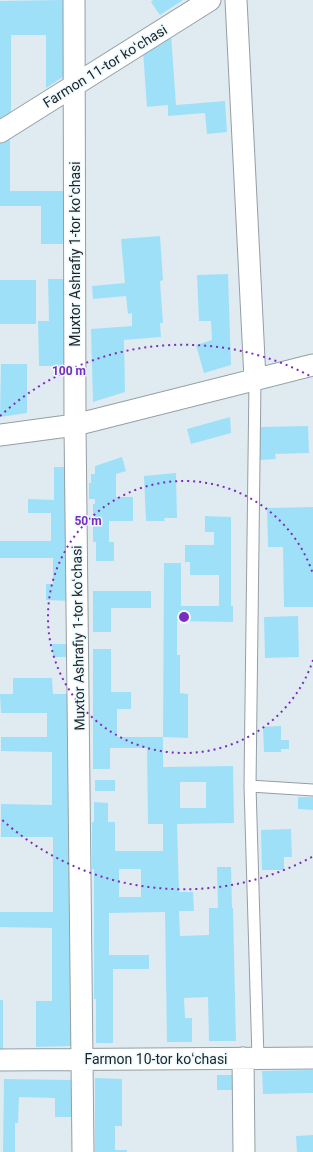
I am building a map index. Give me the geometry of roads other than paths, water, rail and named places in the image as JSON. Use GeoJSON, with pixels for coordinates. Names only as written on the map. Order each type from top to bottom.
{"type":"FeatureCollection","features":[{"type":"Feature","properties":{"kind":"street","name":"Muxtor Ashrafiy 1-tor koʻchasi"},"geometry":{"type":"LineString","coordinates":[[74,0],[75,425],[83,1152]]}},
{"type":"Feature","properties":{"kind":"street","name":"Farmon 11-tor koʻchasi"},"geometry":{"type":"LineString","coordinates":[[0,132],[210,0]]}},
{"type":"Feature","properties":{"kind":"street"},"geometry":{"type":"LineString","coordinates":[[236,0],[255,379]]}},
{"type":"Feature","properties":{"kind":"street"},"geometry":{"type":"LineString","coordinates":[[0,435],[75,425],[313,365]]}},
{"type":"Feature","properties":{"kind":"street"},"geometry":{"type":"LineString","coordinates":[[244,1152],[250,1058]]}},
{"type":"Feature","properties":{"kind":"street","name":"Farmon 10-tor koʻchasi"},"geometry":{"type":"LineString","coordinates":[[0,1060],[313,1058]]}},
{"type":"Feature","properties":{"kind":"lane"},"geometry":{"type":"LineString","coordinates":[[250,1058],[250,786],[255,379]]}},
{"type":"Feature","properties":{"kind":"lane"},"geometry":{"type":"LineString","coordinates":[[250,786],[313,790]]}}]}
